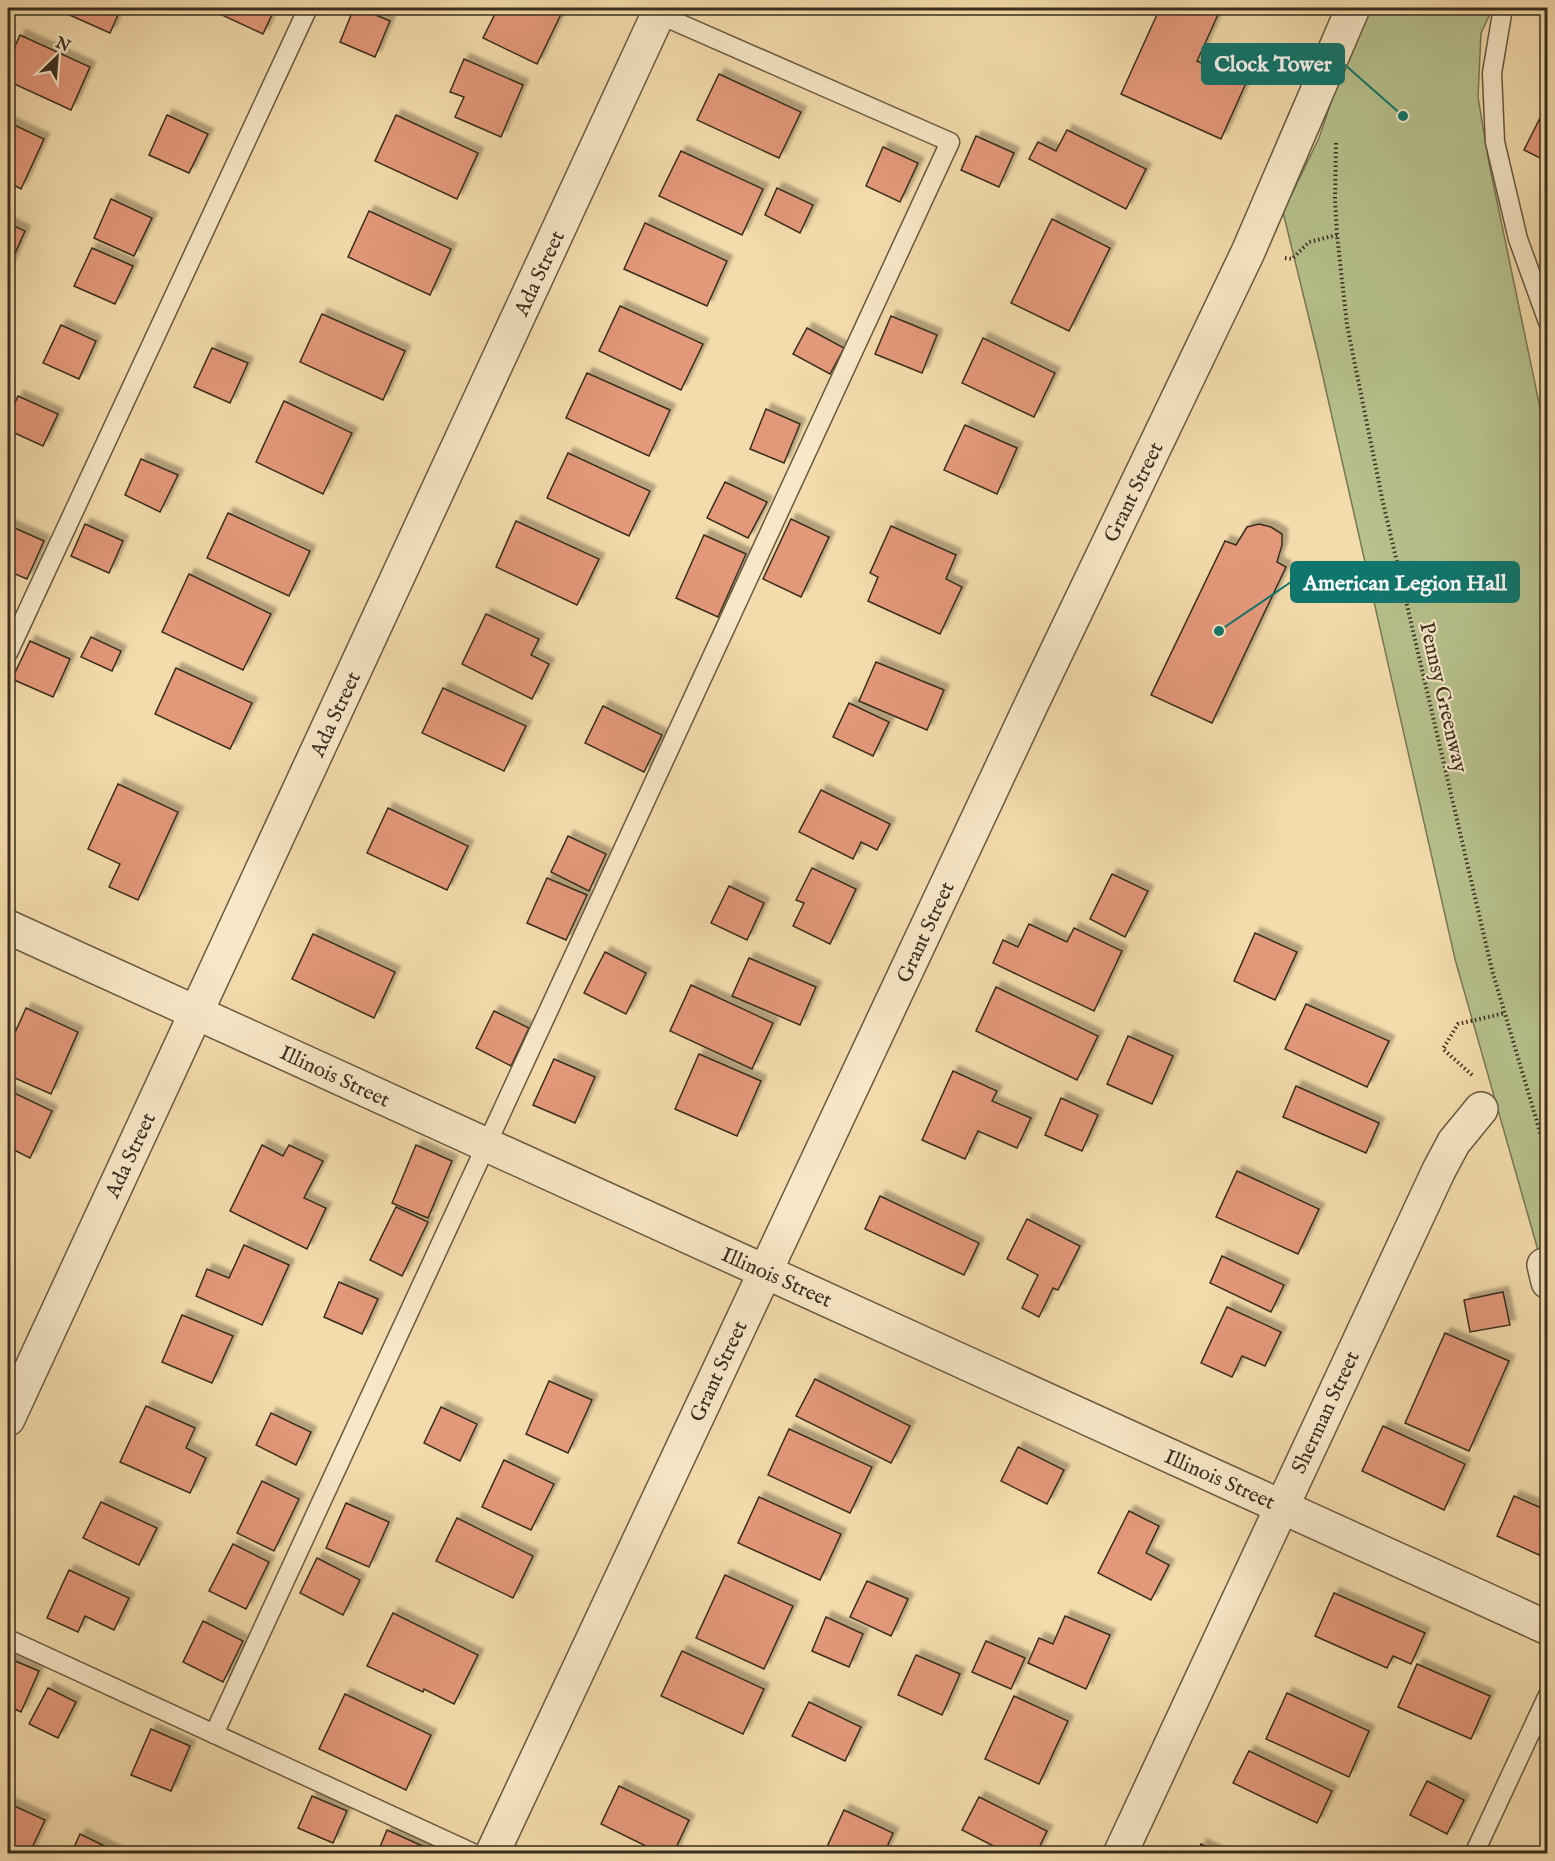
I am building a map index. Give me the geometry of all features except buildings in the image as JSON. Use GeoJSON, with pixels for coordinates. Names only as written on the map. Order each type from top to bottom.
{"type":"FeatureCollection","features":[{"type":"Feature","properties":{"kind":"street","name":"Grant Street"},"geometry":{"type":"LineString","coordinates":[[492,1854],[1033,701],[1248,252],[1353,8]]}},
{"type":"Feature","properties":{"kind":"street","name":"Ada Street"},"geometry":{"type":"LineString","coordinates":[[8,1419],[659,11]]}},
{"type":"Feature","properties":{"kind":"street","name":"Illinois Street"},"geometry":{"type":"LineString","coordinates":[[8,927],[1548,1628]]}},
{"type":"Feature","properties":{"kind":"street","name":"Sherman Street"},"geometry":{"type":"LineString","coordinates":[[1120,1854],[1438,1170],[1454,1142],[1481,1109]]}},
{"type":"Feature","properties":{"kind":"lane"},"geometry":{"type":"LineString","coordinates":[[8,653],[308,8]]}},
{"type":"Feature","properties":{"kind":"lane"},"geometry":{"type":"LineString","coordinates":[[1503,8],[1492,73],[1495,142],[1518,239],[1548,322]]}},
{"type":"Feature","properties":{"kind":"lane"},"geometry":{"type":"LineString","coordinates":[[214,1734],[950,142],[659,11]]}},
{"type":"Feature","properties":{"kind":"lane"},"geometry":{"type":"LineString","coordinates":[[8,1639],[475,1854]]}},
{"type":"Feature","properties":{"kind":"lane"},"geometry":{"type":"LineString","coordinates":[[1474,1854],[1548,1695]]}},
{"type":"Feature","properties":{"kind":"path","name":"Pennsy Greenway"},"geometry":{"type":"LineString","coordinates":[[1335,200],[1347,325],[1382,498],[1492,970],[1548,1159]]}},
{"type":"Feature","properties":{"kind":"path"},"geometry":{"type":"LineString","coordinates":[[1248,252],[1292,259],[1309,242],[1337,235]]}},
{"type":"Feature","properties":{"kind":"path"},"geometry":{"type":"LineString","coordinates":[[1481,1109],[1473,1076],[1443,1049],[1458,1024],[1504,1013]]}},
{"type":"Feature","properties":{"kind":"green space"},"geometry":{"type":"Polygon","coordinates":[[[1363,8],[1484,8],[1491,12],[1481,33],[1478,97],[1489,163],[1548,446],[1547,1282],[1455,959],[1318,355],[1283,212],[1319,138],[1363,8]]]}},
{"type":"Feature","properties":{"kind":"place","name":"Clock Tower"},"geometry":{"type":"Point","coordinates":[1403,116]}},
{"type":"Feature","properties":{"kind":"place","name":"American Legion Hall"},"geometry":{"type":"Point","coordinates":[1219,631]}}]}
